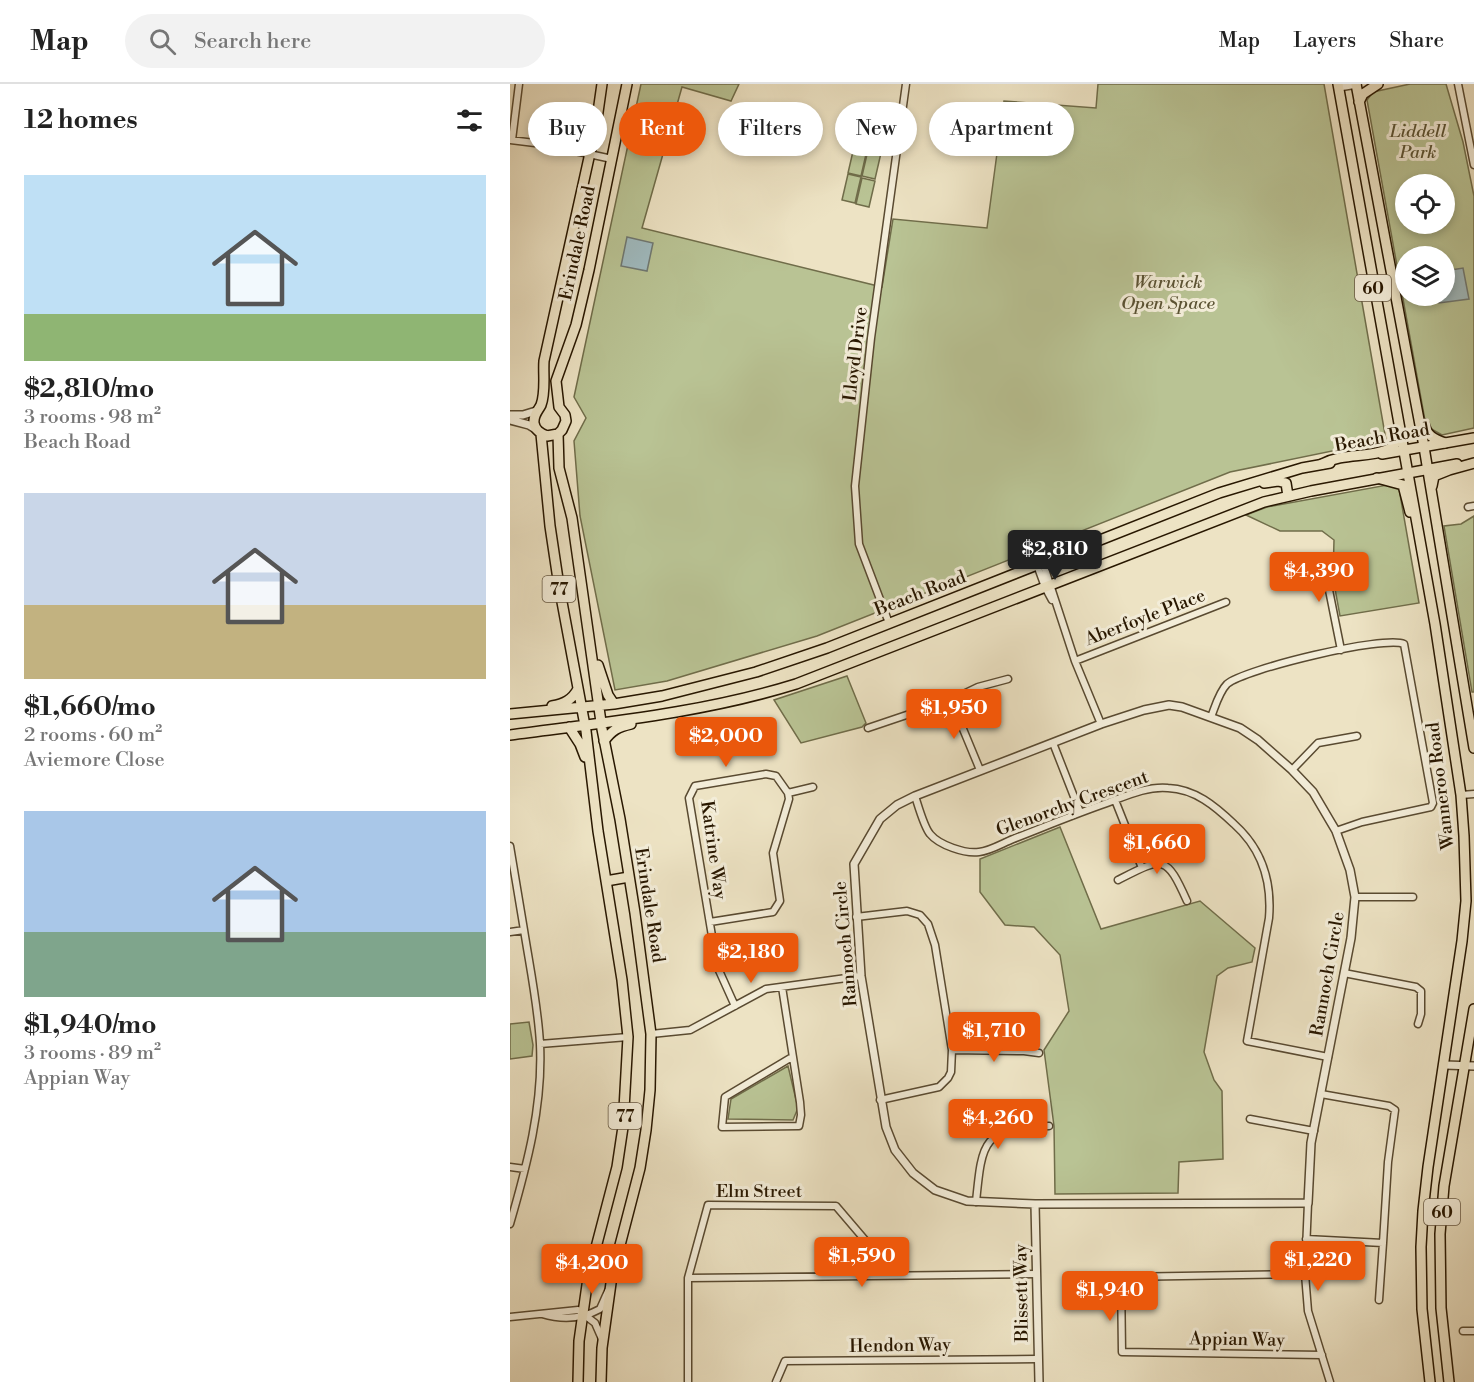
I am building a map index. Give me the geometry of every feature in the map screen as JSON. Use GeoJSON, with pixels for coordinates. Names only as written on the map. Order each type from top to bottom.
{"type":"FeatureCollection","features":[{"type":"Feature","properties":{"kind":"main road","name":"Erindale Road"},"geometry":{"type":"LineString","coordinates":[[599,102],[602,84]]}},
{"type":"Feature","properties":{"kind":"main road","name":"Erindale Road"},"geometry":{"type":"LineString","coordinates":[[601,1382],[603,1340],[610,1288],[644,1145],[650,1090],[651,1034],[620,819],[598,706],[572,518],[559,468],[558,434],[566,421],[559,407],[556,381],[576,325],[594,249],[627,84]]}},
{"type":"Feature","properties":{"kind":"main road","name":"Wanneroo Road"},"geometry":{"type":"LineString","coordinates":[[1356,84],[1424,447],[1474,748]]}},
{"type":"Feature","properties":{"kind":"main road"},"geometry":{"type":"LineString","coordinates":[[1359,102],[1363,94],[1378,84]]}},
{"type":"Feature","properties":{"kind":"main road","name":"Wanneroo Road"},"geometry":{"type":"LineString","coordinates":[[1338,86],[1422,552],[1461,795],[1464,836],[1465,908],[1458,973],[1428,1167],[1421,1247],[1422,1309],[1430,1382]]}},
{"type":"Feature","properties":{"kind":"main road","name":"Erindale Road"},"geometry":{"type":"LineString","coordinates":[[578,1382],[582,1315],[588,1278],[617,1167],[624,1127],[628,1037],[622,980],[585,725],[554,556],[539,432],[534,421],[538,409],[544,361],[589,156]]}},
{"type":"Feature","properties":{"kind":"main road"},"geometry":{"type":"LineString","coordinates":[[1403,337],[1410,358],[1426,432],[1445,443]]}},
{"type":"Feature","properties":{"kind":"main road"},"geometry":{"type":"LineString","coordinates":[[538,409],[549,404],[559,407]]}},
{"type":"Feature","properties":{"kind":"main road"},"geometry":{"type":"LineString","coordinates":[[1322,464],[1332,459],[1387,450],[1395,444],[1400,429]]}},
{"type":"Feature","properties":{"kind":"main road"},"geometry":{"type":"LineString","coordinates":[[539,432],[553,436],[558,434]]}},
{"type":"Feature","properties":{"kind":"main road","name":"Beach Road"},"geometry":{"type":"LineString","coordinates":[[514,714],[582,708],[662,696],[756,672],[792,661],[1240,486],[1302,468],[1474,438]]}},
{"type":"Feature","properties":{"kind":"main road"},"geometry":{"type":"LineString","coordinates":[[510,735],[665,715],[718,705],[796,684],[1255,506],[1288,496],[1377,478],[1474,463]]}},
{"type":"Feature","properties":{"kind":"main road"},"geometry":{"type":"LineString","coordinates":[[1431,491],[1434,476],[1474,463]]}},
{"type":"Feature","properties":{"kind":"main road"},"geometry":{"type":"LineString","coordinates":[[1377,478],[1403,485],[1422,552]]}},
{"type":"Feature","properties":{"kind":"main road"},"geometry":{"type":"LineString","coordinates":[[1240,486],[1282,482],[1288,486],[1288,496]]}},
{"type":"Feature","properties":{"kind":"main road"},"geometry":{"type":"LineString","coordinates":[[587,618],[594,634],[598,668],[608,695],[614,704]]}},
{"type":"Feature","properties":{"kind":"main road"},"geometry":{"type":"LineString","coordinates":[[514,714],[535,708],[561,705],[574,696],[578,689]]}},
{"type":"Feature","properties":{"kind":"main road"},"geometry":{"type":"LineString","coordinates":[[604,741],[611,731],[621,726],[665,715]]}},
{"type":"Feature","properties":{"kind":"main road"},"geometry":{"type":"LineString","coordinates":[[569,727],[583,752],[594,798]]}},
{"type":"Feature","properties":{"kind":"main road"},"geometry":{"type":"LineString","coordinates":[[606,881],[629,878]]}},
{"type":"Feature","properties":{"kind":"main road","name":"60"},"geometry":{"type":"LineString","coordinates":[[1449,1382],[1441,1308],[1440,1234],[1444,1186],[1469,1066],[1474,1009]]}},
{"type":"Feature","properties":{"kind":"street"},"geometry":{"type":"LineString","coordinates":[[519,84],[511,140],[528,143]]}},
{"type":"Feature","properties":{"kind":"street","name":"Lloyd Drive"},"geometry":{"type":"LineString","coordinates":[[889,623],[860,544],[855,486],[873,326],[906,84]]}},
{"type":"Feature","properties":{"kind":"street"},"geometry":{"type":"LineString","coordinates":[[1338,86],[1356,84]]}},
{"type":"Feature","properties":{"kind":"street"},"geometry":{"type":"LineString","coordinates":[[1458,84],[1472,140],[1474,165]]}},
{"type":"Feature","properties":{"kind":"street"},"geometry":{"type":"LineString","coordinates":[[601,156],[612,159]]}},
{"type":"Feature","properties":{"kind":"street"},"geometry":{"type":"LineString","coordinates":[[510,416],[523,415],[538,409]]}},
{"type":"Feature","properties":{"kind":"street"},"geometry":{"type":"LineString","coordinates":[[510,420],[529,425],[539,432]]}},
{"type":"Feature","properties":{"kind":"street"},"geometry":{"type":"LineString","coordinates":[[1040,564],[1074,661],[1101,724]]}},
{"type":"Feature","properties":{"kind":"street"},"geometry":{"type":"LineString","coordinates":[[1279,584],[1316,576],[1327,580],[1341,650]]}},
{"type":"Feature","properties":{"kind":"street","name":"Aberfoyle Place"},"geometry":{"type":"LineString","coordinates":[[1074,661],[1226,602]]}},
{"type":"Feature","properties":{"kind":"street"},"geometry":{"type":"LineString","coordinates":[[1211,717],[1223,688],[1237,678],[1275,664],[1341,650],[1394,641],[1404,644],[1434,802],[1431,807],[1362,822],[1336,831]]}},
{"type":"Feature","properties":{"kind":"street"},"geometry":{"type":"LineString","coordinates":[[868,728],[951,700],[978,687],[1008,680]]}},
{"type":"Feature","properties":{"kind":"street"},"geometry":{"type":"LineString","coordinates":[[951,700],[980,770]]}},
{"type":"Feature","properties":{"kind":"street","name":"Rannoch Circle"},"geometry":{"type":"LineString","coordinates":[[1169,705],[1240,728],[1292,770],[1313,792],[1336,831],[1350,870],[1355,897],[1351,938],[1311,1143],[1308,1203],[1035,1204],[956,1199],[924,1182],[913,1173],[903,1162],[890,1138],[880,1100],[861,976],[854,864],[880,819],[897,805],[980,770],[1101,724],[1144,710],[1169,705]]}},
{"type":"Feature","properties":{"kind":"street"},"geometry":{"type":"LineString","coordinates":[[1292,770],[1318,743],[1358,736]]}},
{"type":"Feature","properties":{"kind":"street"},"geometry":{"type":"LineString","coordinates":[[1053,743],[1080,812]]}},
{"type":"Feature","properties":{"kind":"street","name":"Katrine Way"},"geometry":{"type":"LineString","coordinates":[[710,922],[773,912],[780,901],[773,853],[789,799],[788,793],[776,776],[766,774],[695,786],[689,798],[717,966],[735,1006]]}},
{"type":"Feature","properties":{"kind":"street"},"geometry":{"type":"LineString","coordinates":[[788,793],[813,787]]}},
{"type":"Feature","properties":{"kind":"street","name":"Glenorchy Crescent"},"geometry":{"type":"LineString","coordinates":[[915,796],[929,834],[953,849],[980,852],[1140,791],[1159,788],[1175,789],[1193,794],[1217,808],[1240,829],[1252,844],[1262,861],[1269,882],[1271,901],[1247,1041],[1328,1057]]}},
{"type":"Feature","properties":{"kind":"street"},"geometry":{"type":"LineString","coordinates":[[1461,795],[1474,794]]}},
{"type":"Feature","properties":{"kind":"street"},"geometry":{"type":"LineString","coordinates":[[1115,800],[1142,868]]}},
{"type":"Feature","properties":{"kind":"street"},"geometry":{"type":"LineString","coordinates":[[510,846],[540,1044],[537,1113],[510,1224]]}},
{"type":"Feature","properties":{"kind":"street"},"geometry":{"type":"LineString","coordinates":[[1118,880],[1157,863],[1171,869],[1187,901]]}},
{"type":"Feature","properties":{"kind":"street"},"geometry":{"type":"LineString","coordinates":[[1355,897],[1413,897]]}},
{"type":"Feature","properties":{"kind":"street"},"geometry":{"type":"LineString","coordinates":[[856,917],[907,911],[920,915],[928,924],[933,936],[952,1050],[951,1072],[939,1087],[880,1100]]}},
{"type":"Feature","properties":{"kind":"street"},"geometry":{"type":"LineString","coordinates":[[510,932],[524,930]]}},
{"type":"Feature","properties":{"kind":"street"},"geometry":{"type":"LineString","coordinates":[[1344,973],[1416,987],[1420,991],[1422,1003],[1418,1024]]}},
{"type":"Feature","properties":{"kind":"street"},"geometry":{"type":"LineString","coordinates":[[651,1034],[690,1030],[766,989],[861,976]]}},
{"type":"Feature","properties":{"kind":"street"},"geometry":{"type":"LineString","coordinates":[[782,987],[800,1102],[799,1126],[722,1127],[724,1097],[792,1057]]}},
{"type":"Feature","properties":{"kind":"street"},"geometry":{"type":"LineString","coordinates":[[540,1044],[628,1037]]}},
{"type":"Feature","properties":{"kind":"street"},"geometry":{"type":"LineString","coordinates":[[952,1050],[1038,1053]]}},
{"type":"Feature","properties":{"kind":"street"},"geometry":{"type":"LineString","coordinates":[[1444,1065],[1469,1066]]}},
{"type":"Feature","properties":{"kind":"street"},"geometry":{"type":"LineString","coordinates":[[1321,1094],[1389,1106],[1395,1110],[1388,1162],[1379,1299]]}},
{"type":"Feature","properties":{"kind":"street"},"geometry":{"type":"LineString","coordinates":[[1250,1119],[1314,1131]]}},
{"type":"Feature","properties":{"kind":"street"},"geometry":{"type":"LineString","coordinates":[[976,1202],[980,1162],[993,1138],[1011,1129],[1049,1126]]}},
{"type":"Feature","properties":{"kind":"street"},"geometry":{"type":"LineString","coordinates":[[510,1167],[525,1169]]}},
{"type":"Feature","properties":{"kind":"street"},"geometry":{"type":"LineString","coordinates":[[1308,1203],[1305,1274],[1308,1311],[1330,1382]]}},
{"type":"Feature","properties":{"kind":"street","name":"Blissett Way"},"geometry":{"type":"LineString","coordinates":[[1035,1204],[1039,1382]]}},
{"type":"Feature","properties":{"kind":"street","name":"Elm Street"},"geometry":{"type":"LineString","coordinates":[[688,1382],[688,1278],[708,1205],[836,1206],[865,1240],[866,1276]]}},
{"type":"Feature","properties":{"kind":"street"},"geometry":{"type":"LineString","coordinates":[[1306,1239],[1383,1243]]}},
{"type":"Feature","properties":{"kind":"street"},"geometry":{"type":"LineString","coordinates":[[688,1278],[1036,1274]]}},
{"type":"Feature","properties":{"kind":"street","name":"Appian Way"},"geometry":{"type":"LineString","coordinates":[[1305,1274],[1121,1277],[1122,1352],[1322,1355]]}},
{"type":"Feature","properties":{"kind":"street"},"geometry":{"type":"LineString","coordinates":[[582,1315],[600,1309],[610,1288]]}},
{"type":"Feature","properties":{"kind":"street"},"geometry":{"type":"LineString","coordinates":[[510,1317],[578,1310],[595,1323],[603,1340]]}},
{"type":"Feature","properties":{"kind":"street"},"geometry":{"type":"LineString","coordinates":[[1463,1331],[1474,1331]]}},
{"type":"Feature","properties":{"kind":"street","name":"Hendon Way"},"geometry":{"type":"LineString","coordinates":[[776,1382],[785,1362],[1037,1359]]}},
{"type":"Feature","properties":{"kind":"green space","name":"Warwick Open Space"},"geometry":{"type":"Polygon","coordinates":[[[641,84],[739,84],[731,101],[682,87],[678,102],[637,102],[641,84]]]}},
{"type":"Feature","properties":{"kind":"green space","name":"Warwick Open Space"},"geometry":{"type":"Polygon","coordinates":[[[1098,84],[1324,84],[1386,440],[1230,472],[817,636],[667,681],[615,690],[580,516],[574,441],[586,418],[574,397],[626,156],[662,156],[642,228],[882,287],[893,219],[987,228],[997,156],[1074,156],[1074,106],[1096,108],[1098,84]]]}},
{"type":"Feature","properties":{"kind":"green space","name":"Liddell Park"},"geometry":{"type":"Polygon","coordinates":[[[1410,84],[1446,84],[1463,142],[1474,196],[1474,428],[1442,435],[1426,426],[1404,306],[1455,306],[1455,246],[1395,246],[1395,255],[1367,100],[1373,92],[1410,84]]]}},
{"type":"Feature","properties":{"kind":"green space"},"geometry":{"type":"Polygon","coordinates":[[[852,156],[866,156],[861,176],[848,173],[852,156]]]}},
{"type":"Feature","properties":{"kind":"green space"},"geometry":{"type":"Polygon","coordinates":[[[867,156],[880,156],[875,179],[862,176],[867,156]]]}},
{"type":"Feature","properties":{"kind":"green space"},"geometry":{"type":"Polygon","coordinates":[[[848,174],[861,177],[855,203],[842,200],[848,174]]]}},
{"type":"Feature","properties":{"kind":"green space"},"geometry":{"type":"Polygon","coordinates":[[[862,178],[875,181],[869,207],[856,204],[862,178]]]}},
{"type":"Feature","properties":{"kind":"green space"},"geometry":{"type":"Polygon","coordinates":[[[1398,483],[1419,603],[1340,616],[1333,578],[1334,540],[1322,531],[1280,531],[1246,515],[1267,507],[1398,483]]]}},
{"type":"Feature","properties":{"kind":"green space"},"geometry":{"type":"Polygon","coordinates":[[[1474,516],[1474,692],[1472,692],[1444,526],[1461,524],[1474,516]]]}},
{"type":"Feature","properties":{"kind":"green space"},"geometry":{"type":"Polygon","coordinates":[[[847,676],[866,723],[862,727],[801,743],[774,700],[847,676]]]}},
{"type":"Feature","properties":{"kind":"green space"},"geometry":{"type":"Polygon","coordinates":[[[1060,827],[1101,929],[1200,901],[1255,948],[1252,962],[1228,968],[1217,976],[1204,1052],[1214,1080],[1222,1091],[1223,1159],[1179,1162],[1178,1193],[1055,1194],[1054,1126],[1044,1050],[1069,1011],[1060,955],[1034,927],[1005,925],[980,892],[980,859],[1060,827]]]}},
{"type":"Feature","properties":{"kind":"green space"},"geometry":{"type":"Polygon","coordinates":[[[529,1022],[533,1045],[532,1056],[510,1059],[510,1024],[529,1022]]]}},
{"type":"Feature","properties":{"kind":"green space"},"geometry":{"type":"Polygon","coordinates":[[[788,1066],[798,1108],[793,1120],[728,1119],[731,1099],[788,1066]]]}},
{"type":"Feature","properties":{"kind":"water"},"geometry":{"type":"Polygon","coordinates":[[[627,237],[653,243],[647,271],[621,266],[627,237]]]}},
{"type":"Feature","properties":{"kind":"water"},"geometry":{"type":"Polygon","coordinates":[[[1463,268],[1469,299],[1455,301],[1455,269],[1463,268]]]}}]}
